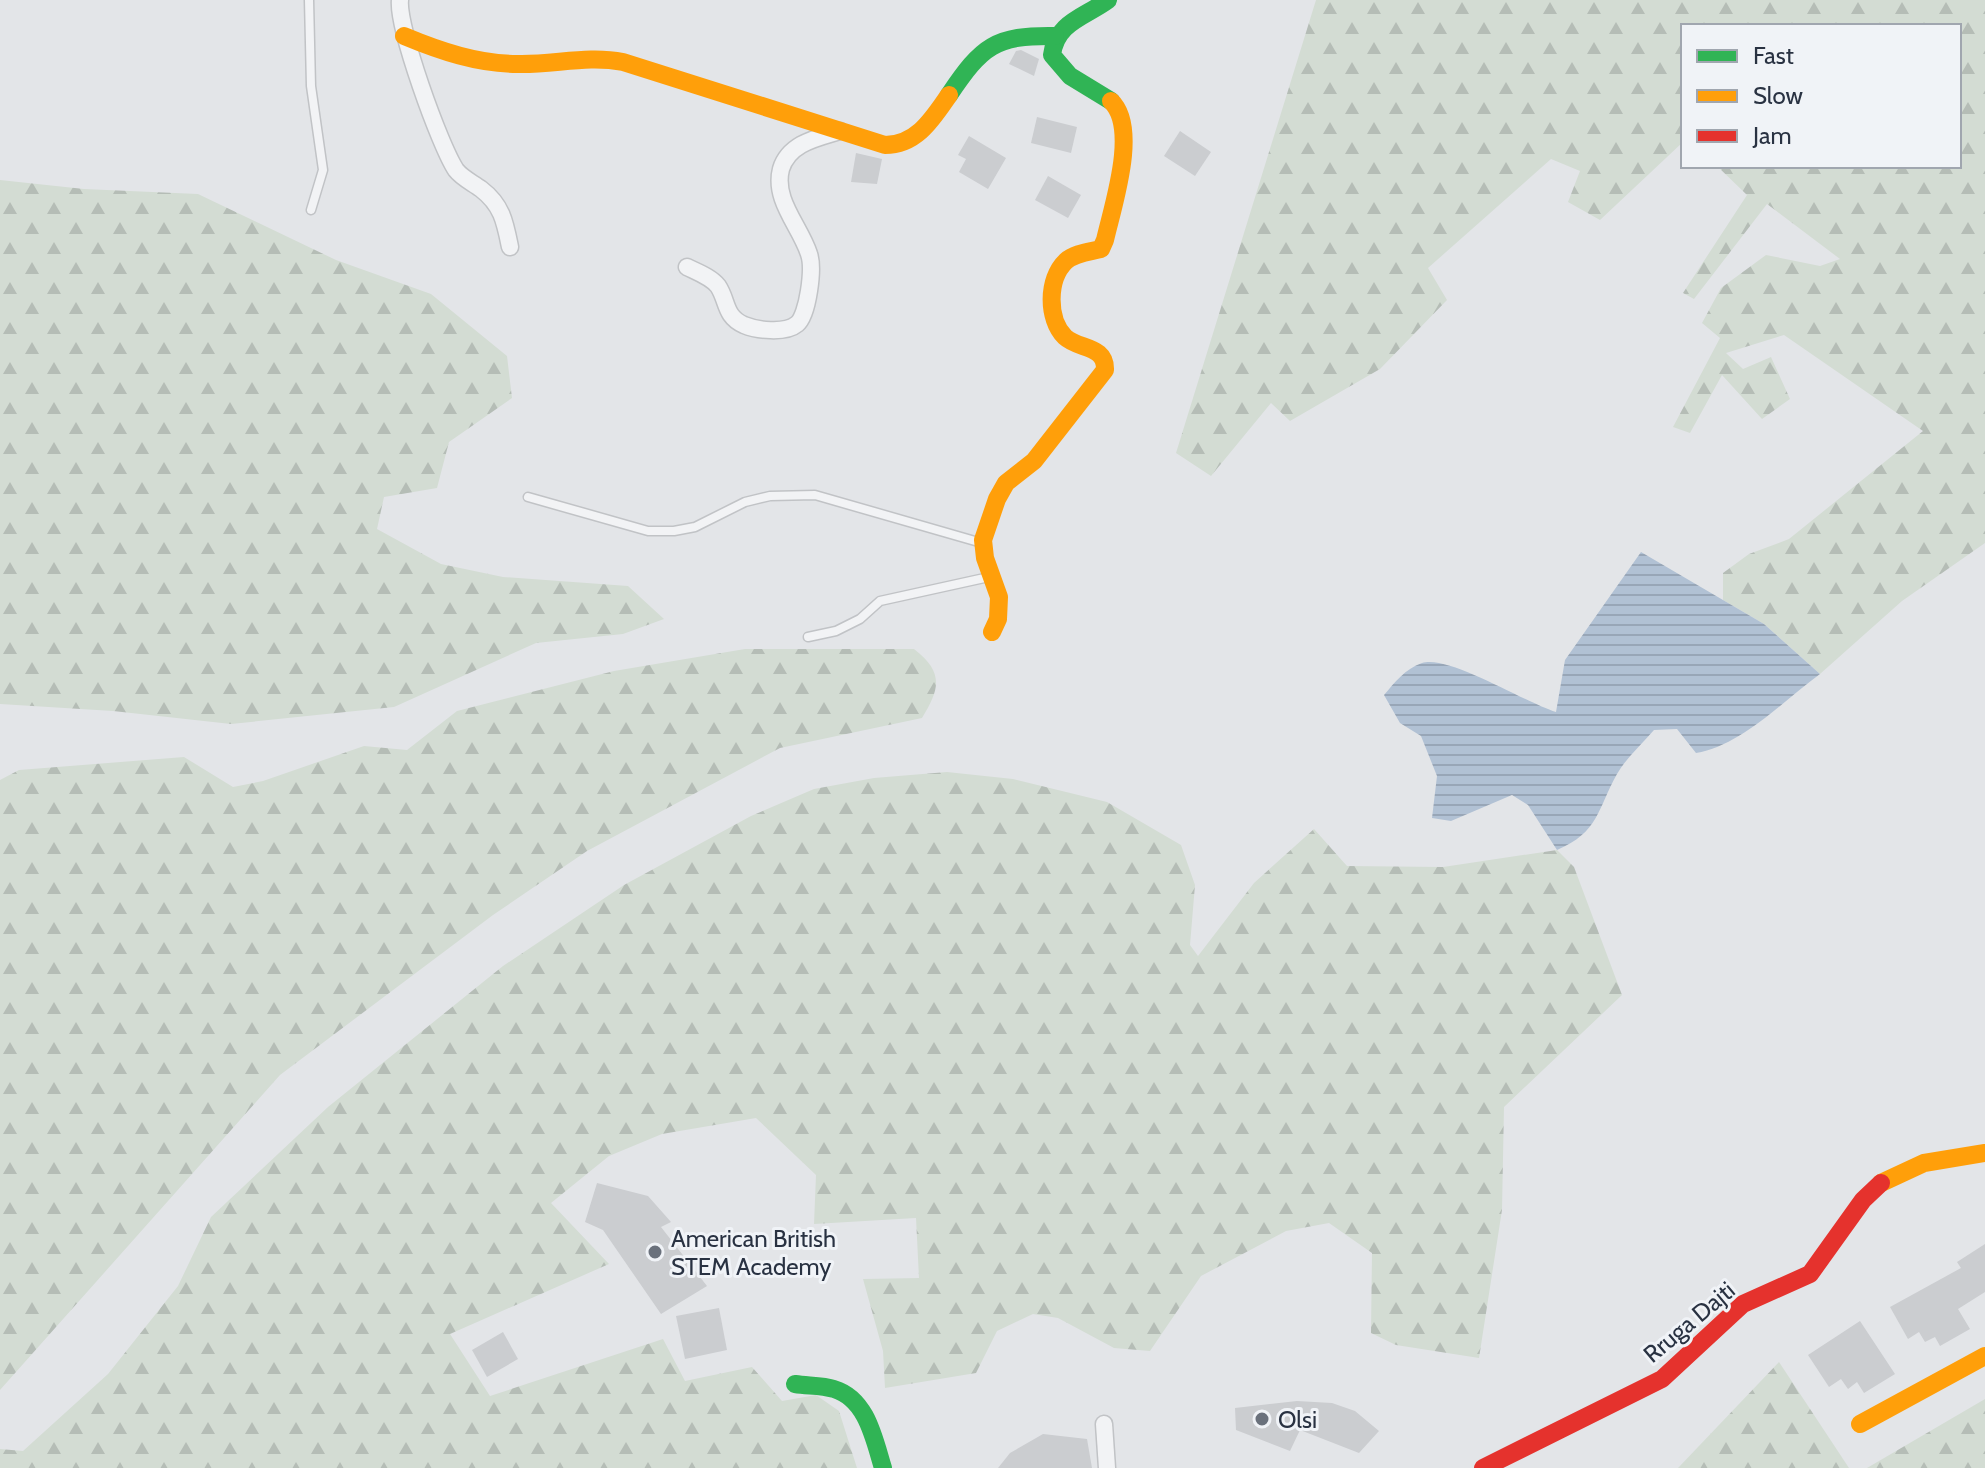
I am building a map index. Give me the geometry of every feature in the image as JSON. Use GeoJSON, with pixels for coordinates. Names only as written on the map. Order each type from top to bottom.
{"type":"FeatureCollection","features":[{"type":"Feature","properties":{"kind":"street"},"geometry":{"type":"LineString","coordinates":[[400,0],[404,36],[456,169],[497,204],[510,247]]}},
{"type":"Feature","properties":{"kind":"street"},"geometry":{"type":"LineString","coordinates":[[992,632],[1001,617],[1001,600],[982,543],[1006,482],[1035,460],[1061,422],[1102,377],[1106,368],[1105,359],[1098,352],[1066,338],[1054,315],[1052,301],[1057,273],[1065,262],[1075,255],[1101,249],[1105,240],[1124,123],[1114,104],[1061,70],[1053,54],[1055,36],[1069,22],[1108,0]]}},
{"type":"Feature","properties":{"kind":"street"},"geometry":{"type":"LineString","coordinates":[[404,36],[435,49],[502,63],[535,64],[583,56],[621,62],[895,146],[913,140],[973,62],[995,43],[1020,35],[1055,36]]}},
{"type":"Feature","properties":{"kind":"street"},"geometry":{"type":"LineString","coordinates":[[687,267],[717,285],[728,314],[743,325],[784,329],[797,324],[804,313],[812,273],[810,255],[780,190],[781,169],[791,151],[840,131]]}},
{"type":"Feature","properties":{"kind":"street","name":"Rruga Dajti"},"geometry":{"type":"LineString","coordinates":[[1483,1468],[1662,1379],[1685,1362],[1725,1318],[1747,1302],[1808,1275],[1824,1259],[1869,1193],[1891,1173],[1906,1167],[1985,1153]]}},
{"type":"Feature","properties":{"kind":"street"},"geometry":{"type":"LineString","coordinates":[[1860,1424],[1985,1356]]}},
{"type":"Feature","properties":{"kind":"street"},"geometry":{"type":"LineString","coordinates":[[795,1384],[830,1388],[849,1396],[863,1409],[883,1468]]}},
{"type":"Feature","properties":{"kind":"street"},"geometry":{"type":"LineString","coordinates":[[1104,1424],[1107,1468]]}},
{"type":"Feature","properties":{"kind":"lane"},"geometry":{"type":"LineString","coordinates":[[309,0],[311,86],[323,170],[311,210]]}},
{"type":"Feature","properties":{"kind":"lane"},"geometry":{"type":"LineString","coordinates":[[528,497],[648,531],[674,531],[695,527],[745,502],[770,496],[815,495],[982,543]]}},
{"type":"Feature","properties":{"kind":"lane"},"geometry":{"type":"LineString","coordinates":[[808,637],[836,631],[860,619],[880,601],[994,576]]}},
{"type":"Feature","properties":{"kind":"green space"},"geometry":{"type":"Polygon","coordinates":[[[1316,0],[1985,0],[1985,543],[1902,601],[1820,674],[1764,624],[1723,600],[1723,573],[1749,554],[1789,539],[1923,431],[1784,335],[1726,353],[1743,369],[1771,357],[1790,399],[1762,419],[1722,375],[1690,433],[1673,427],[1720,338],[1702,323],[1721,288],[1766,255],[1820,266],[1840,259],[1767,204],[1694,299],[1683,293],[1747,195],[1719,168],[1961,168],[1961,24],[1681,24],[1681,144],[1600,220],[1568,202],[1580,171],[1551,159],[1428,268],[1447,300],[1380,369],[1290,421],[1271,403],[1211,476],[1176,453],[1316,0]]]}},
{"type":"Feature","properties":{"kind":"green space"},"geometry":{"type":"Polygon","coordinates":[[[0,180],[84,189],[198,194],[336,260],[431,294],[507,356],[512,398],[449,442],[437,488],[384,497],[377,529],[441,564],[503,577],[628,586],[664,619],[623,634],[536,643],[394,707],[231,724],[113,711],[0,704],[0,180]]]}},
{"type":"Feature","properties":{"kind":"green space"},"geometry":{"type":"Polygon","coordinates":[[[745,649],[914,649],[924,657],[934,673],[933,698],[922,718],[780,748],[587,851],[493,915],[280,1075],[0,1390],[0,780],[19,770],[184,757],[233,787],[263,781],[364,746],[407,750],[457,711],[614,671],[745,649]]]}},
{"type":"Feature","properties":{"kind":"green space"},"geometry":{"type":"Polygon","coordinates":[[[947,772],[1013,779],[1107,802],[1181,845],[1195,885],[1190,945],[1198,956],[1254,883],[1314,829],[1347,866],[1443,867],[1557,850],[1574,867],[1622,995],[1504,1107],[1502,1210],[1479,1358],[1396,1345],[1371,1333],[1372,1253],[1329,1223],[1286,1231],[1201,1276],[1150,1351],[1114,1348],[1058,1318],[1033,1314],[997,1331],[976,1373],[885,1388],[883,1351],[863,1279],[919,1278],[916,1218],[814,1224],[816,1175],[756,1118],[662,1134],[609,1156],[551,1203],[609,1264],[450,1334],[490,1396],[663,1339],[685,1381],[752,1367],[782,1401],[816,1395],[839,1411],[857,1468],[0,1468],[0,1449],[23,1451],[108,1374],[178,1286],[211,1217],[328,1107],[503,966],[624,885],[751,816],[814,789],[874,778],[947,772]]]}},
{"type":"Feature","properties":{"kind":"green space"},"geometry":{"type":"Polygon","coordinates":[[[1779,1362],[1849,1468],[1678,1468],[1779,1362]]]}},
{"type":"Feature","properties":{"kind":"green space"},"geometry":{"type":"Polygon","coordinates":[[[1985,1399],[1985,1468],[1867,1468],[1985,1399]]]}},
{"type":"Feature","properties":{"kind":"water"},"geometry":{"type":"Polygon","coordinates":[[[1641,552],[1764,624],[1820,674],[1761,721],[1713,749],[1696,753],[1677,729],[1654,730],[1621,768],[1589,828],[1557,850],[1528,805],[1512,795],[1451,821],[1432,818],[1437,776],[1421,736],[1400,723],[1384,695],[1410,669],[1434,662],[1467,672],[1556,712],[1565,660],[1641,552]]]}},
{"type":"Feature","properties":{"kind":"building"},"geometry":{"type":"Polygon","coordinates":[[[1021,50],[1039,59],[1034,76],[1009,64],[1016,51],[1021,50]]]}},
{"type":"Feature","properties":{"kind":"building"},"geometry":{"type":"Polygon","coordinates":[[[1037,117],[1077,127],[1071,153],[1031,143],[1037,117]]]}},
{"type":"Feature","properties":{"kind":"building"},"geometry":{"type":"Polygon","coordinates":[[[1180,131],[1211,152],[1195,176],[1164,156],[1180,131]]]}},
{"type":"Feature","properties":{"kind":"building"},"geometry":{"type":"Polygon","coordinates":[[[969,136],[1006,158],[988,189],[959,172],[966,159],[958,155],[969,136]]]}},
{"type":"Feature","properties":{"kind":"building"},"geometry":{"type":"Polygon","coordinates":[[[856,153],[882,159],[877,184],[851,182],[856,153]]]}},
{"type":"Feature","properties":{"kind":"building"},"geometry":{"type":"Polygon","coordinates":[[[1048,176],[1081,195],[1068,218],[1035,200],[1048,176]]]}},
{"type":"Feature","properties":{"kind":"building"},"geometry":{"type":"Polygon","coordinates":[[[597,1183],[648,1196],[671,1222],[661,1227],[707,1286],[661,1314],[603,1230],[585,1222],[597,1183]]]}},
{"type":"Feature","properties":{"kind":"building"},"geometry":{"type":"Polygon","coordinates":[[[1985,1244],[1985,1292],[1958,1309],[1970,1329],[1940,1346],[1935,1337],[1925,1342],[1919,1332],[1908,1339],[1890,1307],[1961,1268],[1957,1262],[1985,1244]]]}},
{"type":"Feature","properties":{"kind":"building"},"geometry":{"type":"Polygon","coordinates":[[[719,1308],[727,1350],[685,1359],[676,1316],[719,1308]]]}},
{"type":"Feature","properties":{"kind":"building"},"geometry":{"type":"Polygon","coordinates":[[[1860,1321],[1895,1374],[1864,1393],[1857,1382],[1848,1389],[1841,1379],[1829,1387],[1808,1355],[1860,1321]]]}},
{"type":"Feature","properties":{"kind":"building"},"geometry":{"type":"Polygon","coordinates":[[[503,1332],[518,1359],[487,1377],[472,1350],[503,1332]]]}},
{"type":"Feature","properties":{"kind":"building"},"geometry":{"type":"Polygon","coordinates":[[[1297,1401],[1332,1403],[1355,1411],[1379,1431],[1359,1453],[1300,1430],[1290,1451],[1236,1430],[1235,1408],[1297,1401]]]}},
{"type":"Feature","properties":{"kind":"building"},"geometry":{"type":"Polygon","coordinates":[[[1043,1434],[1087,1439],[1092,1468],[998,1468],[1010,1453],[1043,1434]]]}},
{"type":"Feature","properties":{"kind":"traffic: fast"},"geometry":{"type":"LineString","coordinates":[[1108,0],[1065,28],[1052,55],[1070,76],[1111,101]]}},
{"type":"Feature","properties":{"kind":"traffic: fast"},"geometry":{"type":"LineString","coordinates":[[949,95],[971,65],[992,47],[1018,38],[1055,36]]}},
{"type":"Feature","properties":{"kind":"traffic: fast"},"geometry":{"type":"LineString","coordinates":[[795,1384],[834,1389],[854,1401],[868,1421],[883,1468]]}},
{"type":"Feature","properties":{"kind":"traffic: slow"},"geometry":{"type":"LineString","coordinates":[[404,36],[488,62],[623,62],[885,145],[906,140],[923,129],[949,95]]}},
{"type":"Feature","properties":{"kind":"traffic: slow"},"geometry":{"type":"LineString","coordinates":[[992,632],[998,619],[999,597],[985,558],[983,540],[997,499],[1006,483],[1034,461],[1105,370],[1101,356],[1071,341],[1059,329],[1052,310],[1052,299],[1055,278],[1066,261],[1078,254],[1101,249],[1105,240],[1124,148],[1119,113],[1111,101]]}},
{"type":"Feature","properties":{"kind":"traffic: slow"},"geometry":{"type":"LineString","coordinates":[[1881,1183],[1924,1163],[1985,1153]]}},
{"type":"Feature","properties":{"kind":"traffic: slow"},"geometry":{"type":"LineString","coordinates":[[1860,1424],[1985,1356]]}},
{"type":"Feature","properties":{"kind":"traffic: jam"},"geometry":{"type":"LineString","coordinates":[[1483,1468],[1662,1379],[1743,1304],[1810,1274],[1863,1200],[1881,1183]]}},
{"type":"Feature","properties":{"kind":"place","name":"American British STEM Academy"},"geometry":{"type":"Point","coordinates":[655,1252]}},
{"type":"Feature","properties":{"kind":"place","name":"Olsi"},"geometry":{"type":"Point","coordinates":[1262,1419]}}]}
